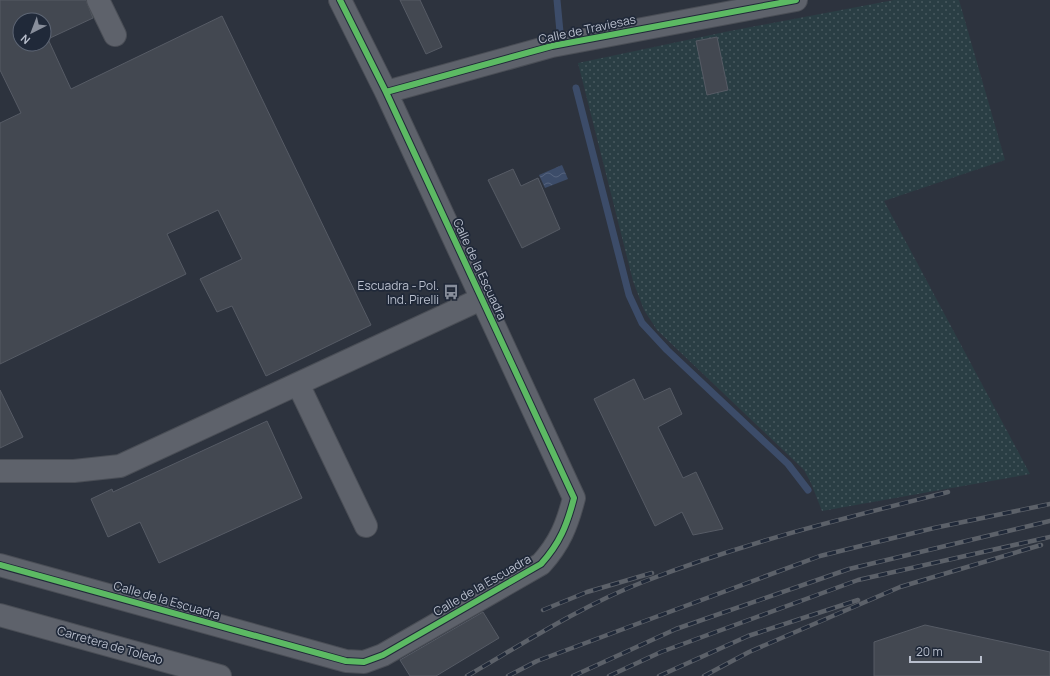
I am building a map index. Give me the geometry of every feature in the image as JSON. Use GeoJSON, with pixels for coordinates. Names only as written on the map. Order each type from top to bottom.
{"type":"FeatureCollection","features":[{"type":"Feature","properties":{"kind":"street"},"geometry":{"type":"LineString","coordinates":[[98,0],[115,34]]}},
{"type":"Feature","properties":{"kind":"street","name":"Calle de la Escuadra"},"geometry":{"type":"LineString","coordinates":[[0,565],[346,662],[364,662],[383,655],[541,564],[554,549],[568,521],[574,498],[386,92],[340,0]]}},
{"type":"Feature","properties":{"kind":"street","name":"Calle de Traviesas"},"geometry":{"type":"LineString","coordinates":[[386,92],[552,46],[796,0]]}},
{"type":"Feature","properties":{"kind":"street"},"geometry":{"type":"LineString","coordinates":[[0,471],[74,472],[120,466],[481,299]]}},
{"type":"Feature","properties":{"kind":"street"},"geometry":{"type":"LineString","coordinates":[[298,384],[366,526]]}},
{"type":"Feature","properties":{"kind":"street","name":"Carretera de Toledo"},"geometry":{"type":"LineString","coordinates":[[0,615],[220,676]]}},
{"type":"Feature","properties":{"kind":"shaded area"},"geometry":{"type":"Polygon","coordinates":[[[894,0],[959,0],[1005,160],[884,201],[1030,474],[822,511],[804,470],[657,330],[644,310],[633,281],[578,63],[725,32],[894,0]]]}},
{"type":"Feature","properties":{"kind":"water"},"geometry":{"type":"Polygon","coordinates":[[[562,165],[568,179],[545,188],[539,175],[562,165]]]}},
{"type":"Feature","properties":{"kind":"building"},"geometry":{"type":"Polygon","coordinates":[[[0,0],[86,0],[93,18],[52,37],[52,12],[12,12],[12,52],[52,52],[52,48],[71,89],[222,16],[371,325],[266,376],[232,306],[217,312],[200,279],[242,259],[218,210],[167,234],[186,274],[0,364],[0,123],[21,113],[0,70],[0,0]]]}},
{"type":"Feature","properties":{"kind":"building"},"geometry":{"type":"Polygon","coordinates":[[[400,0],[420,0],[442,47],[426,54],[400,0]]]}},
{"type":"Feature","properties":{"kind":"building"},"geometry":{"type":"Polygon","coordinates":[[[717,37],[728,90],[707,95],[696,41],[717,37]]]}},
{"type":"Feature","properties":{"kind":"building"},"geometry":{"type":"Polygon","coordinates":[[[513,169],[521,186],[538,178],[560,229],[522,248],[488,180],[513,169]]]}},
{"type":"Feature","properties":{"kind":"building"},"geometry":{"type":"Polygon","coordinates":[[[634,379],[644,400],[670,388],[682,414],[658,427],[683,478],[696,472],[723,529],[693,535],[682,512],[655,526],[594,399],[634,379]]]}},
{"type":"Feature","properties":{"kind":"building"},"geometry":{"type":"Polygon","coordinates":[[[0,390],[23,437],[0,448],[0,390]]]}},
{"type":"Feature","properties":{"kind":"building"},"geometry":{"type":"Polygon","coordinates":[[[267,421],[302,498],[159,563],[140,522],[108,537],[91,499],[112,489],[113,492],[267,421]]]}},
{"type":"Feature","properties":{"kind":"building"},"geometry":{"type":"Polygon","coordinates":[[[483,612],[499,638],[436,676],[410,676],[400,660],[483,612]]]}},
{"type":"Feature","properties":{"kind":"building"},"geometry":{"type":"Polygon","coordinates":[[[925,625],[1050,652],[1050,676],[874,676],[874,642],[925,625]]]}},
{"type":"Feature","properties":{"kind":"waterway"},"geometry":{"type":"LineString","coordinates":[[557,0],[560,32]]}},
{"type":"Feature","properties":{"kind":"waterway"},"geometry":{"type":"LineString","coordinates":[[576,88],[629,295],[642,323],[667,350],[788,464],[808,490]]}},
{"type":"Feature","properties":{"kind":"railway"},"geometry":{"type":"LineString","coordinates":[[467,676],[531,638],[597,602],[643,582],[756,543],[948,492]]}},
{"type":"Feature","properties":{"kind":"railway"},"geometry":{"type":"LineString","coordinates":[[508,676],[537,661],[820,556],[934,528],[1050,504]]}},
{"type":"Feature","properties":{"kind":"railway"},"geometry":{"type":"LineString","coordinates":[[573,676],[676,629],[849,569],[1050,521]]}},
{"type":"Feature","properties":{"kind":"railway"},"geometry":{"type":"LineString","coordinates":[[609,676],[661,652],[858,580],[1050,537]]}},
{"type":"Feature","properties":{"kind":"railway"},"geometry":{"type":"LineString","coordinates":[[704,676],[749,652],[900,587],[1041,545]]}},
{"type":"Feature","properties":{"kind":"railway"},"geometry":{"type":"LineString","coordinates":[[543,610],[587,592],[652,573]]}},
{"type":"Feature","properties":{"kind":"railway"},"geometry":{"type":"LineString","coordinates":[[659,676],[748,636],[858,600]]}},
{"type":"Feature","properties":{"kind":"cycle path"},"geometry":{"type":"LineString","coordinates":[[0,565],[346,661],[364,662],[383,655],[541,564],[558,541],[569,517],[574,498],[386,92],[340,0]]}},
{"type":"Feature","properties":{"kind":"cycle path"},"geometry":{"type":"LineString","coordinates":[[386,92],[552,46],[796,0]]}},
{"type":"Feature","properties":{"kind":"place","name":"Escuadra - Pol. Ind. Pirelli"},"geometry":{"type":"Point","coordinates":[451,292]}}]}
